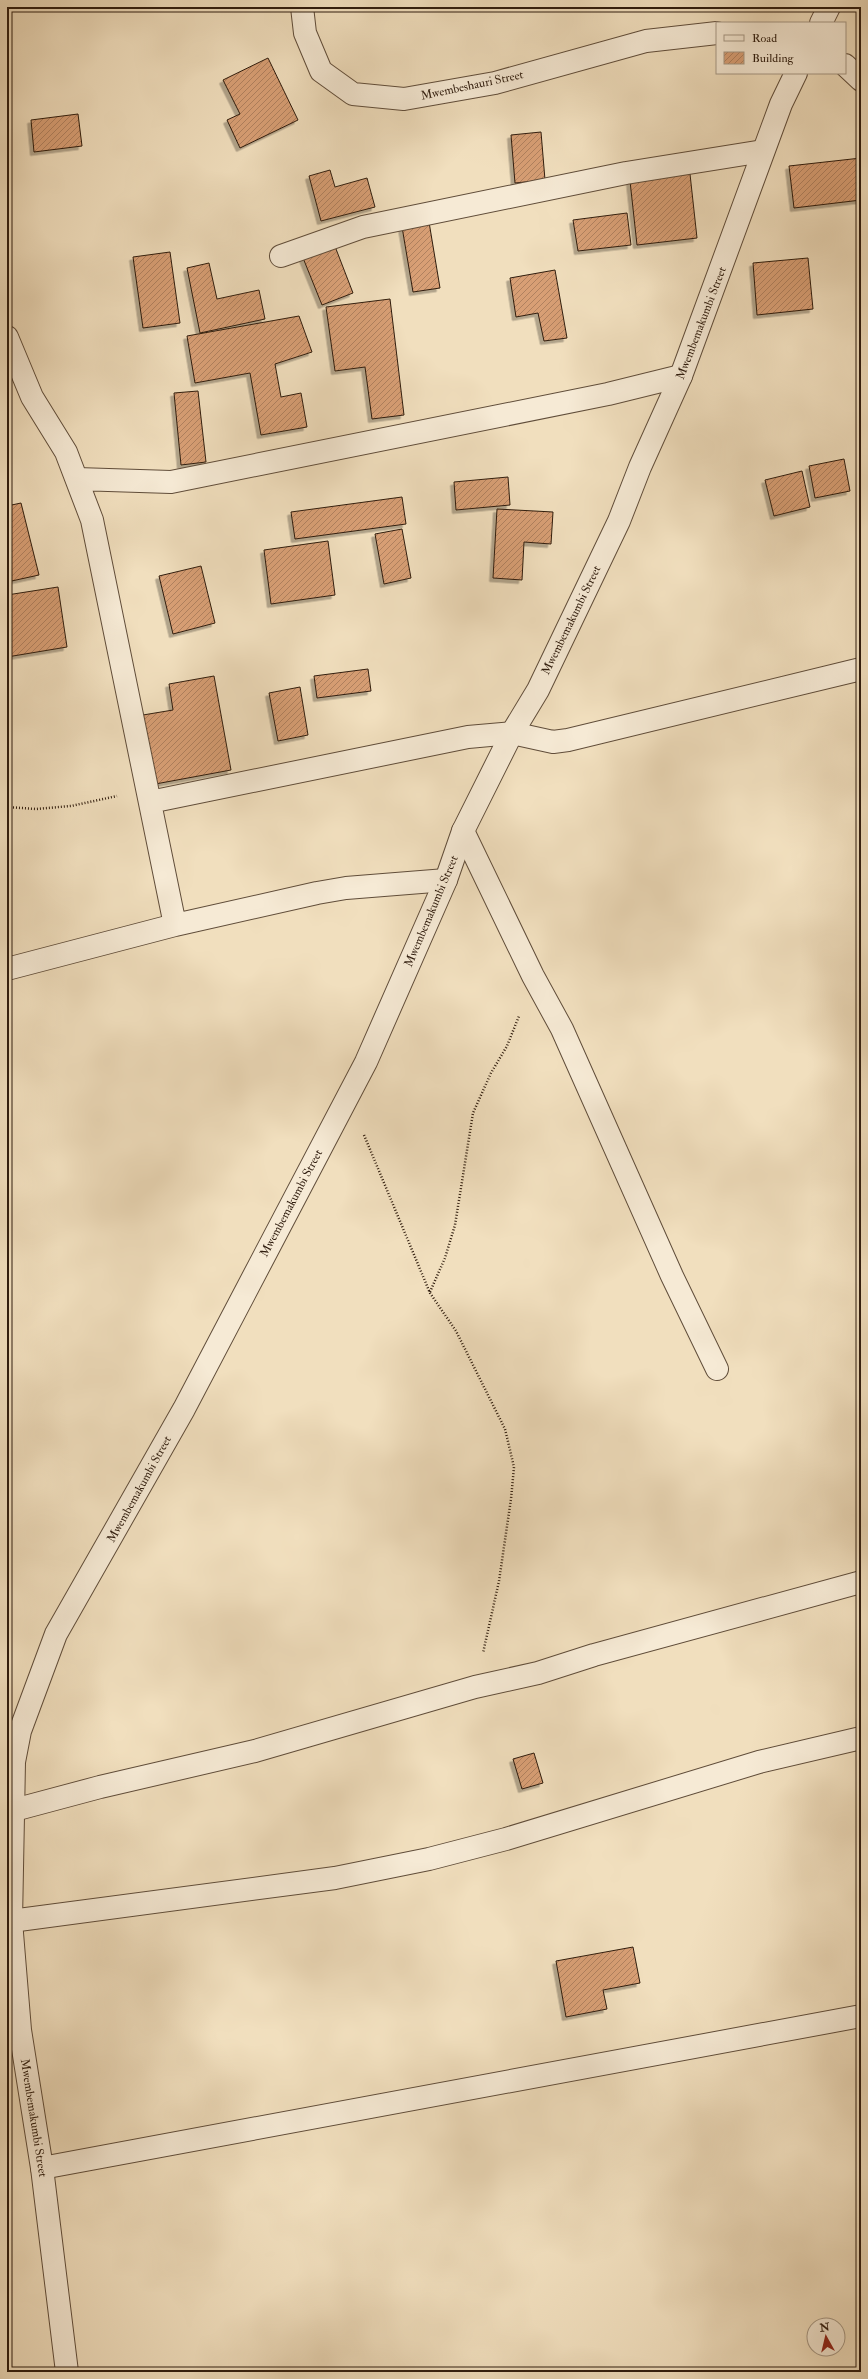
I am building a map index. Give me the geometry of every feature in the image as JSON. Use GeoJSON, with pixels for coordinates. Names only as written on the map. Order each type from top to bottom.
{"type":"FeatureCollection","features":[{"type":"Feature","properties":{"kind":"street","name":"Mwembeshauri Street"},"geometry":{"type":"LineString","coordinates":[[302,7],[305,33],[322,71],[353,94],[404,99],[495,83],[646,41],[716,33]]}},
{"type":"Feature","properties":{"kind":"street"},"geometry":{"type":"LineString","coordinates":[[822,22],[830,7]]}},
{"type":"Feature","properties":{"kind":"street"},"geometry":{"type":"LineString","coordinates":[[846,66],[861,80]]}},
{"type":"Feature","properties":{"kind":"street","name":"Mwembemakumbi Street"},"geometry":{"type":"LineString","coordinates":[[67,2372],[42,2168],[20,2030],[11,1921],[14,1762],[20,1731],[56,1634],[184,1409],[369,1055],[446,880],[463,831],[512,733],[538,690],[619,521],[640,467],[681,376],[724,265],[763,151],[781,104],[796,74]]}},
{"type":"Feature","properties":{"kind":"street"},"geometry":{"type":"LineString","coordinates":[[281,256],[363,227],[626,173],[763,151]]}},
{"type":"Feature","properties":{"kind":"street"},"geometry":{"type":"LineString","coordinates":[[7,337],[32,397],[66,452],[92,520],[175,925]]}},
{"type":"Feature","properties":{"kind":"street"},"geometry":{"type":"LineString","coordinates":[[76,479],[171,482],[608,394],[681,376]]}},
{"type":"Feature","properties":{"kind":"street"},"geometry":{"type":"LineString","coordinates":[[148,796],[468,737],[512,733],[553,742],[568,740],[861,669]]}},
{"type":"Feature","properties":{"kind":"street"},"geometry":{"type":"LineString","coordinates":[[463,831],[533,976],[565,1036],[672,1276],[717,1369]]}},
{"type":"Feature","properties":{"kind":"street"},"geometry":{"type":"LineString","coordinates":[[7,969],[175,925],[346,888],[446,880]]}},
{"type":"Feature","properties":{"kind":"street"},"geometry":{"type":"LineString","coordinates":[[14,1810],[100,1787],[255,1751],[475,1687],[538,1673],[594,1654],[861,1582]]}},
{"type":"Feature","properties":{"kind":"street"},"geometry":{"type":"LineString","coordinates":[[11,1921],[335,1878],[429,1859],[506,1839],[759,1762],[861,1738]]}},
{"type":"Feature","properties":{"kind":"street"},"geometry":{"type":"LineString","coordinates":[[42,2168],[861,2016]]}},
{"type":"Feature","properties":{"kind":"path"},"geometry":{"type":"LineString","coordinates":[[7,807],[36,809],[148,796]]}},
{"type":"Feature","properties":{"kind":"path"},"geometry":{"type":"LineString","coordinates":[[430,1292],[445,1258],[455,1225],[473,1113],[491,1073],[507,1046],[533,976]]}},
{"type":"Feature","properties":{"kind":"path"},"geometry":{"type":"LineString","coordinates":[[348,1096],[430,1292],[456,1331],[505,1430],[514,1466],[511,1500],[499,1581],[475,1687]]}},
{"type":"Feature","properties":{"kind":"building"},"geometry":{"type":"Polygon","coordinates":[[[268,58],[298,120],[240,148],[227,120],[240,114],[223,80],[268,58]]]}},
{"type":"Feature","properties":{"kind":"building"},"geometry":{"type":"Polygon","coordinates":[[[78,114],[82,146],[34,152],[31,120],[78,114]]]}},
{"type":"Feature","properties":{"kind":"building"},"geometry":{"type":"Polygon","coordinates":[[[541,132],[545,180],[515,183],[511,135],[541,132]]]}},
{"type":"Feature","properties":{"kind":"building"},"geometry":{"type":"Polygon","coordinates":[[[861,158],[861,200],[794,208],[789,166],[861,158]]]}},
{"type":"Feature","properties":{"kind":"building"},"geometry":{"type":"Polygon","coordinates":[[[330,170],[335,187],[367,178],[375,207],[321,221],[309,176],[330,170]]]}},
{"type":"Feature","properties":{"kind":"building"},"geometry":{"type":"Polygon","coordinates":[[[690,174],[697,238],[637,245],[630,181],[690,174]]]}},
{"type":"Feature","properties":{"kind":"building"},"geometry":{"type":"Polygon","coordinates":[[[627,213],[631,245],[578,251],[573,220],[627,213]]]}},
{"type":"Feature","properties":{"kind":"building"},"geometry":{"type":"Polygon","coordinates":[[[428,216],[440,288],[413,292],[401,221],[428,216]]]}},
{"type":"Feature","properties":{"kind":"building"},"geometry":{"type":"Polygon","coordinates":[[[331,236],[353,293],[322,305],[299,248],[331,236]]]}},
{"type":"Feature","properties":{"kind":"building"},"geometry":{"type":"Polygon","coordinates":[[[170,252],[180,323],[143,328],[133,257],[170,252]]]}},
{"type":"Feature","properties":{"kind":"building"},"geometry":{"type":"Polygon","coordinates":[[[808,258],[813,309],[757,315],[753,263],[808,258]]]}},
{"type":"Feature","properties":{"kind":"building"},"geometry":{"type":"Polygon","coordinates":[[[209,263],[217,299],[259,290],[265,319],[200,333],[187,268],[209,263]]]}},
{"type":"Feature","properties":{"kind":"building"},"geometry":{"type":"Polygon","coordinates":[[[555,270],[567,338],[544,341],[538,313],[516,317],[510,278],[555,270]]]}},
{"type":"Feature","properties":{"kind":"building"},"geometry":{"type":"Polygon","coordinates":[[[390,299],[404,415],[372,419],[365,367],[335,371],[326,307],[390,299]]]}},
{"type":"Feature","properties":{"kind":"building"},"geometry":{"type":"Polygon","coordinates":[[[299,316],[312,352],[275,364],[281,397],[301,393],[307,427],[261,435],[250,373],[195,383],[187,336],[299,316]]]}},
{"type":"Feature","properties":{"kind":"building"},"geometry":{"type":"Polygon","coordinates":[[[198,391],[206,462],[181,465],[174,393],[198,391]]]}},
{"type":"Feature","properties":{"kind":"building"},"geometry":{"type":"Polygon","coordinates":[[[844,459],[850,491],[815,498],[809,466],[844,459]]]}},
{"type":"Feature","properties":{"kind":"building"},"geometry":{"type":"Polygon","coordinates":[[[802,471],[810,507],[774,516],[765,480],[802,471]]]}},
{"type":"Feature","properties":{"kind":"building"},"geometry":{"type":"Polygon","coordinates":[[[508,477],[510,505],[456,510],[454,482],[508,477]]]}},
{"type":"Feature","properties":{"kind":"building"},"geometry":{"type":"Polygon","coordinates":[[[402,497],[406,524],[295,539],[291,512],[402,497]]]}},
{"type":"Feature","properties":{"kind":"building"},"geometry":{"type":"Polygon","coordinates":[[[21,503],[39,575],[7,582],[7,506],[21,503]]]}},
{"type":"Feature","properties":{"kind":"building"},"geometry":{"type":"Polygon","coordinates":[[[497,509],[553,512],[551,544],[524,542],[522,580],[493,578],[497,509]]]}},
{"type":"Feature","properties":{"kind":"building"},"geometry":{"type":"Polygon","coordinates":[[[402,529],[411,578],[384,584],[375,534],[402,529]]]}},
{"type":"Feature","properties":{"kind":"building"},"geometry":{"type":"Polygon","coordinates":[[[328,541],[335,595],[271,604],[264,550],[328,541]]]}},
{"type":"Feature","properties":{"kind":"building"},"geometry":{"type":"Polygon","coordinates":[[[201,566],[215,623],[173,634],[159,576],[201,566]]]}},
{"type":"Feature","properties":{"kind":"building"},"geometry":{"type":"Polygon","coordinates":[[[58,587],[67,647],[7,657],[7,595],[58,587]]]}},
{"type":"Feature","properties":{"kind":"building"},"geometry":{"type":"Polygon","coordinates":[[[368,669],[371,691],[317,698],[314,676],[368,669]]]}},
{"type":"Feature","properties":{"kind":"building"},"geometry":{"type":"Polygon","coordinates":[[[214,676],[231,770],[150,785],[137,716],[173,710],[169,684],[214,676]]]}},
{"type":"Feature","properties":{"kind":"building"},"geometry":{"type":"Polygon","coordinates":[[[300,687],[308,735],[278,741],[269,693],[300,687]]]}},
{"type":"Feature","properties":{"kind":"building"},"geometry":{"type":"Polygon","coordinates":[[[534,1753],[543,1783],[522,1789],[513,1759],[534,1753]]]}},
{"type":"Feature","properties":{"kind":"building"},"geometry":{"type":"Polygon","coordinates":[[[633,1947],[640,1983],[603,1990],[607,2009],[566,2017],[556,1961],[633,1947]]]}}]}
